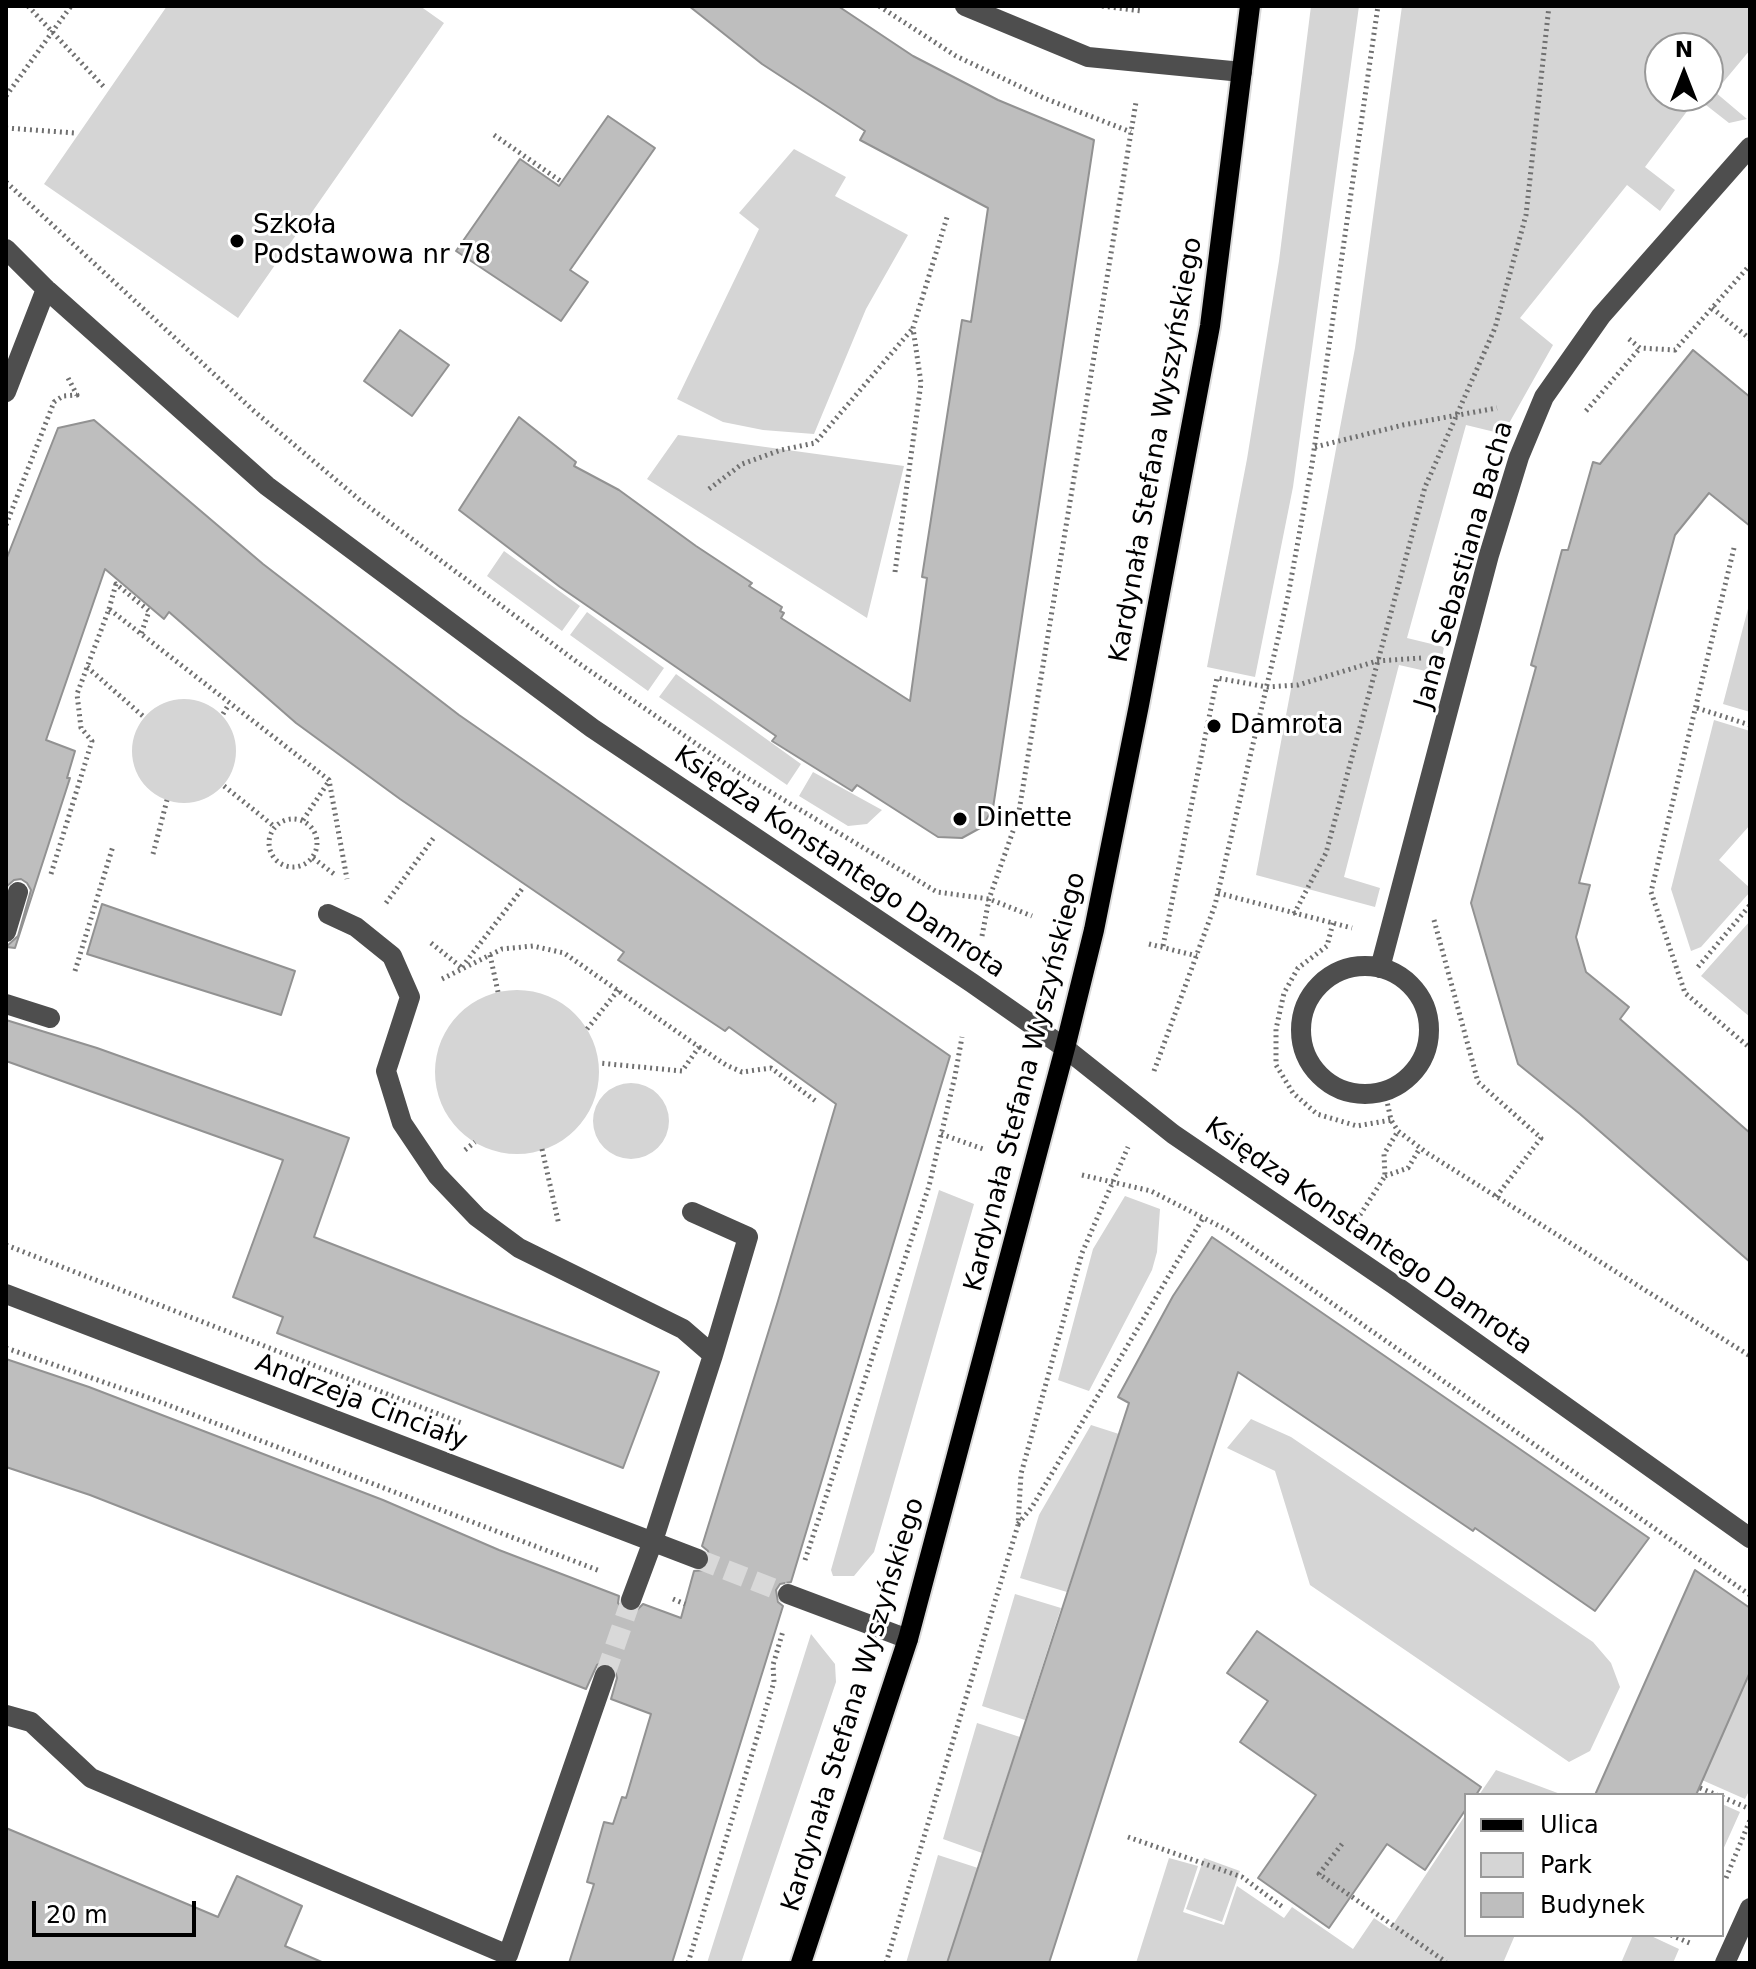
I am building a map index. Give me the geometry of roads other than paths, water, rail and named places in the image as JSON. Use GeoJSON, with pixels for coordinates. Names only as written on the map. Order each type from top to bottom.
{"type":"FeatureCollection","features":[{"type":"Feature","properties":{"kind":"main road","name":"Kardynała Stefana Wyszyńskiego"},"geometry":{"type":"LineString","coordinates":[[801,1963],[908,1639],[1094,930],[1210,326],[1250,6]]}},
{"type":"Feature","properties":{"kind":"street"},"geometry":{"type":"LineString","coordinates":[[965,6],[1088,57],[1242,72]]}},
{"type":"Feature","properties":{"kind":"street","name":"Jana Sebastiana Bacha"},"geometry":{"type":"LineString","coordinates":[[1380,968],[1519,457],[1536,414],[1544,397],[1601,316],[1750,147]]}},
{"type":"Feature","properties":{"kind":"street","name":"Księdza Konstantego Damrota"},"geometry":{"type":"LineString","coordinates":[[6,249],[46,289],[267,486],[567,710],[1065,1048],[1173,1134],[1396,1286],[1750,1538]]}},
{"type":"Feature","properties":{"kind":"street"},"geometry":{"type":"LineString","coordinates":[[6,392],[46,289]]}},
{"type":"Feature","properties":{"kind":"street"},"geometry":{"type":"LineString","coordinates":[[6,932],[18,892]]}},
{"type":"Feature","properties":{"kind":"street"},"geometry":{"type":"LineString","coordinates":[[328,914],[356,927],[392,956],[410,997],[386,1071],[402,1123],[437,1175],[477,1217],[519,1248],[683,1329],[713,1355]]}},
{"type":"Feature","properties":{"kind":"street"},"geometry":{"type":"LineString","coordinates":[[1349,967],[1380,968],[1411,985],[1423,1002],[1429,1023],[1428,1045],[1419,1065],[1404,1082],[1385,1092],[1356,1094],[1329,1084],[1308,1063],[1300,1036],[1302,1013],[1311,993],[1328,977],[1349,967]]}},
{"type":"Feature","properties":{"kind":"street"},"geometry":{"type":"LineString","coordinates":[[6,1004],[50,1018]]}},
{"type":"Feature","properties":{"kind":"street"},"geometry":{"type":"LineString","coordinates":[[634,1593],[713,1355],[748,1237],[692,1212]]}},
{"type":"Feature","properties":{"kind":"street","name":"Andrzeja Cinciały"},"geometry":{"type":"LineString","coordinates":[[6,1294],[698,1559]]}},
{"type":"Feature","properties":{"kind":"street"},"geometry":{"type":"LineString","coordinates":[[788,1594],[908,1639]]}},
{"type":"Feature","properties":{"kind":"street"},"geometry":{"type":"LineString","coordinates":[[6,1715],[31,1722],[91,1778],[508,1955],[605,1675]]}},
{"type":"Feature","properties":{"kind":"street"},"geometry":{"type":"LineString","coordinates":[[1725,1963],[1750,1908]]}},
{"type":"Feature","properties":{"kind":"tunnel"},"geometry":{"type":"LineString","coordinates":[[698,1559],[788,1594]]}},
{"type":"Feature","properties":{"kind":"tunnel"},"geometry":{"type":"LineString","coordinates":[[605,1675],[631,1600]]}},
{"type":"Feature","properties":{"kind":"place","name":"Szkoła Podstawowa nr 78"},"geometry":{"type":"Point","coordinates":[237,241]}},
{"type":"Feature","properties":{"kind":"place","name":"Damrota"},"geometry":{"type":"Point","coordinates":[1214,726]}},
{"type":"Feature","properties":{"kind":"place","name":"Dinette"},"geometry":{"type":"Point","coordinates":[960,819]}}]}
